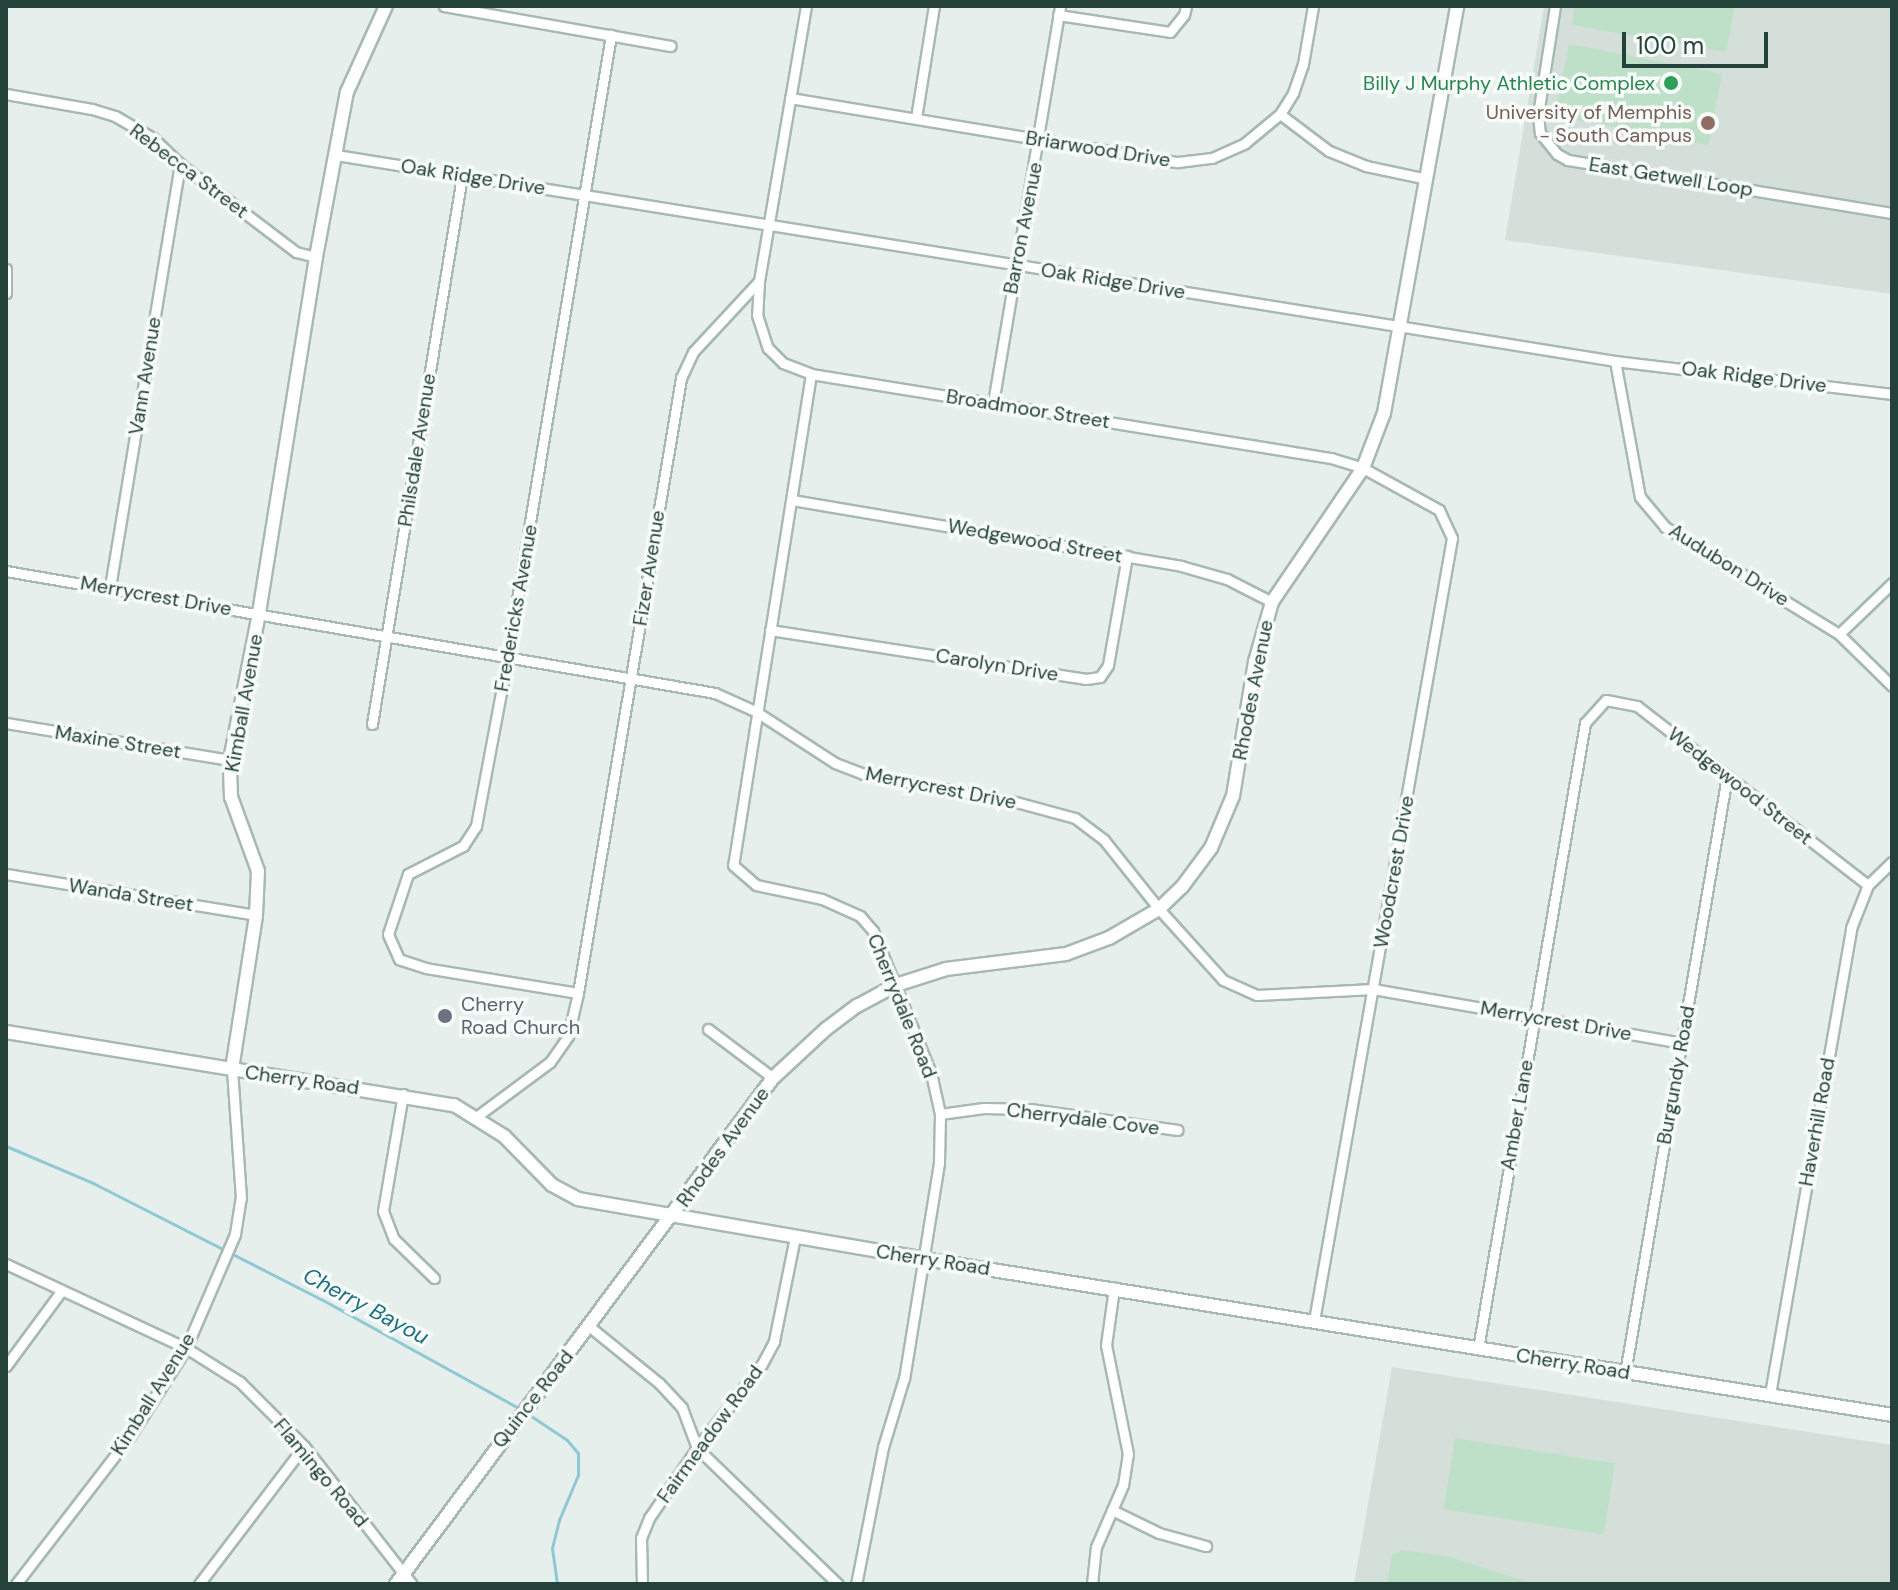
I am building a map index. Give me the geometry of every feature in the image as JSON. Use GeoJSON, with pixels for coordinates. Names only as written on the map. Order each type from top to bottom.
{"type":"FeatureCollection","features":[{"type":"Feature","properties":{"kind":"main road","name":"Kimball Avenue"},"geometry":{"type":"LineString","coordinates":[[232,1069],[256,915],[258,871],[231,797],[230,760],[259,613],[316,257],[347,92],[363,49],[386,6]]}},
{"type":"Feature","properties":{"kind":"main road","name":"Rhodes Avenue"},"geometry":{"type":"LineString","coordinates":[[673,1215],[773,1078],[836,1021],[896,985],[946,969],[1066,954],[1109,938],[1159,909],[1182,887],[1211,848],[1233,796],[1255,662],[1272,602],[1363,468],[1384,413],[1457,6]]}},
{"type":"Feature","properties":{"kind":"main road","name":"Cherry Road"},"geometry":{"type":"LineString","coordinates":[[6,1032],[403,1094],[454,1105],[504,1136],[552,1185],[578,1199],[924,1259],[1892,1415]]}},
{"type":"Feature","properties":{"kind":"main road","name":"Quince Road"},"geometry":{"type":"LineString","coordinates":[[404,1581],[518,1417],[673,1215]]}},
{"type":"Feature","properties":{"kind":"street"},"geometry":{"type":"LineString","coordinates":[[444,6],[671,46]]}},
{"type":"Feature","properties":{"kind":"street"},"geometry":{"type":"LineString","coordinates":[[759,281],[806,6]]}},
{"type":"Feature","properties":{"kind":"street"},"geometry":{"type":"LineString","coordinates":[[916,118],[934,6]]}},
{"type":"Feature","properties":{"kind":"street"},"geometry":{"type":"LineString","coordinates":[[1059,10],[1170,32],[1184,15],[1186,6]]}},
{"type":"Feature","properties":{"kind":"street"},"geometry":{"type":"LineString","coordinates":[[1313,6],[1303,64],[1293,93],[1280,114],[1329,151],[1366,166],[1427,179]]}},
{"type":"Feature","properties":{"kind":"street","name":"East Getwell Loop"},"geometry":{"type":"LineString","coordinates":[[1555,6],[1538,115],[1540,133],[1557,154],[1568,160],[1892,213]]}},
{"type":"Feature","properties":{"kind":"street","name":"Barron Avenue"},"geometry":{"type":"LineString","coordinates":[[993,403],[1015,265],[1040,140],[1059,10]]}},
{"type":"Feature","properties":{"kind":"street","name":"Fredericks Avenue"},"geometry":{"type":"LineString","coordinates":[[578,993],[412,964],[399,959],[388,934],[408,874],[463,846],[476,826],[507,660],[611,35]]}},
{"type":"Feature","properties":{"kind":"street","name":"Rebecca Street"},"geometry":{"type":"LineString","coordinates":[[6,94],[115,116],[153,138],[180,164],[296,252],[316,257]]}},
{"type":"Feature","properties":{"kind":"street","name":"Briarwood Drive"},"geometry":{"type":"LineString","coordinates":[[790,98],[1040,140],[1189,161],[1212,158],[1245,143],[1280,114]]}},
{"type":"Feature","properties":{"kind":"street","name":"Oak Ridge Drive"},"geometry":{"type":"LineString","coordinates":[[336,155],[1615,361],[1892,394]]}},
{"type":"Feature","properties":{"kind":"street","name":"Vann Avenue"},"geometry":{"type":"LineString","coordinates":[[110,587],[180,164]]}},
{"type":"Feature","properties":{"kind":"street","name":"Philsdale Avenue"},"geometry":{"type":"LineString","coordinates":[[372,724],[462,176]]}},
{"type":"Feature","properties":{"kind":"street"},"geometry":{"type":"LineString","coordinates":[[6,269],[6,293]]}},
{"type":"Feature","properties":{"kind":"street","name":"Broadmoor Street"},"geometry":{"type":"LineString","coordinates":[[759,281],[757,315],[768,348],[783,363],[811,374],[1331,458],[1363,468]]}},
{"type":"Feature","properties":{"kind":"street","name":"Fizer Avenue"},"geometry":{"type":"LineString","coordinates":[[476,1117],[550,1062],[568,1036],[578,993],[681,378],[693,352],[759,281]]}},
{"type":"Feature","properties":{"kind":"street","name":"Audubon Drive"},"geometry":{"type":"LineString","coordinates":[[1615,361],[1640,497],[1665,527],[1839,634],[1892,686]]}},
{"type":"Feature","properties":{"kind":"street","name":"Cherrydale Road"},"geometry":{"type":"LineString","coordinates":[[811,374],[755,711],[733,865],[756,885],[822,899],[860,916],[873,931],[931,1073],[940,1114],[939,1163],[904,1378],[883,1447],[856,1584]]}},
{"type":"Feature","properties":{"kind":"street","name":"Woodcrest Drive"},"geometry":{"type":"LineString","coordinates":[[1314,1321],[1452,538],[1439,510],[1363,468]]}},
{"type":"Feature","properties":{"kind":"street","name":"Wedgewood Street"},"geometry":{"type":"LineString","coordinates":[[792,500],[1127,556],[1227,579],[1272,602]]}},
{"type":"Feature","properties":{"kind":"street","name":"Carolyn Drive"},"geometry":{"type":"LineString","coordinates":[[770,630],[1086,679],[1100,677],[1108,665],[1127,556]]}},
{"type":"Feature","properties":{"kind":"street","name":"Merrycrest Drive"},"geometry":{"type":"LineString","coordinates":[[6,571],[259,613],[507,660],[715,693],[755,711],[835,763],[863,774],[1016,802],[1075,818],[1104,840],[1159,909],[1223,980],[1257,995],[1373,989],[1682,1043]]}},
{"type":"Feature","properties":{"kind":"street"},"geometry":{"type":"LineString","coordinates":[[1839,634],[1892,583]]}},
{"type":"Feature","properties":{"kind":"street","name":"Wedgewood Street"},"geometry":{"type":"LineString","coordinates":[[1606,700],[1637,706],[1868,885]]}},
{"type":"Feature","properties":{"kind":"street","name":"Amber Lane"},"geometry":{"type":"LineString","coordinates":[[1478,1349],[1585,723],[1606,700]]}},
{"type":"Feature","properties":{"kind":"street","name":"Maxine Street"},"geometry":{"type":"LineString","coordinates":[[6,723],[230,760]]}},
{"type":"Feature","properties":{"kind":"street","name":"Burgundy Road"},"geometry":{"type":"LineString","coordinates":[[1625,1373],[1727,776]]}},
{"type":"Feature","properties":{"kind":"street","name":"Haverhill Road"},"geometry":{"type":"LineString","coordinates":[[1770,1394],[1851,928],[1868,885],[1892,862]]}},
{"type":"Feature","properties":{"kind":"street","name":"Wanda Street"},"geometry":{"type":"LineString","coordinates":[[6,874],[256,915]]}},
{"type":"Feature","properties":{"kind":"street","name":"Rhodes Avenue"},"geometry":{"type":"LineString","coordinates":[[708,1029],[773,1078]]}},
{"type":"Feature","properties":{"kind":"street","name":"Kimball Avenue"},"geometry":{"type":"LineString","coordinates":[[16,1584],[130,1436],[186,1348],[235,1234],[241,1198],[232,1069]]}},
{"type":"Feature","properties":{"kind":"street"},"geometry":{"type":"LineString","coordinates":[[403,1094],[383,1211],[394,1239],[434,1278]]}},
{"type":"Feature","properties":{"kind":"street","name":"Cherrydale Cove"},"geometry":{"type":"LineString","coordinates":[[940,1114],[984,1108],[1030,1109],[1178,1130]]}},
{"type":"Feature","properties":{"kind":"street","name":"Fairmeadow Road"},"geometry":{"type":"LineString","coordinates":[[642,1584],[641,1538],[649,1518],[697,1448],[762,1364],[774,1341],[795,1237]]}},
{"type":"Feature","properties":{"kind":"street","name":"Flamingo Road"},"geometry":{"type":"LineString","coordinates":[[6,1264],[186,1348],[240,1382],[304,1446],[404,1581]]}},
{"type":"Feature","properties":{"kind":"street"},"geometry":{"type":"LineString","coordinates":[[1092,1584],[1096,1547],[1123,1485],[1128,1454],[1106,1345],[1114,1288]]}},
{"type":"Feature","properties":{"kind":"street"},"geometry":{"type":"LineString","coordinates":[[6,1366],[62,1290]]}},
{"type":"Feature","properties":{"kind":"street"},"geometry":{"type":"LineString","coordinates":[[590,1327],[659,1383],[682,1408],[697,1448],[838,1584]]}},
{"type":"Feature","properties":{"kind":"street"},"geometry":{"type":"LineString","coordinates":[[199,1584],[304,1446]]}},
{"type":"Feature","properties":{"kind":"street"},"geometry":{"type":"LineString","coordinates":[[1112,1510],[1159,1533],[1206,1546]]}},
{"type":"Feature","properties":{"kind":"shaded area","name":"University of Memphis - South Campus"},"geometry":{"type":"Polygon","coordinates":[[[1544,6],[1892,6],[1892,294],[1505,240],[1544,6]]]}},
{"type":"Feature","properties":{"kind":"shaded area"},"geometry":{"type":"Polygon","coordinates":[[[1392,1367],[1892,1445],[1892,1584],[1354,1584],[1392,1367]]]}},
{"type":"Feature","properties":{"kind":"green space"},"geometry":{"type":"Polygon","coordinates":[[[1575,6],[1735,6],[1726,52],[1572,25],[1575,6]]]}},
{"type":"Feature","properties":{"kind":"green space"},"geometry":{"type":"Polygon","coordinates":[[[1569,44],[1722,74],[1708,145],[1555,116],[1569,44]]]}},
{"type":"Feature","properties":{"kind":"green space"},"geometry":{"type":"Polygon","coordinates":[[[1455,1438],[1615,1463],[1604,1534],[1444,1509],[1455,1438]]]}},
{"type":"Feature","properties":{"kind":"green space"},"geometry":{"type":"Polygon","coordinates":[[[1401,1550],[1447,1556],[1535,1584],[1387,1584],[1392,1555],[1401,1550]]]}},
{"type":"Feature","properties":{"kind":"waterway","name":"Cherry Bayou"},"geometry":{"type":"LineString","coordinates":[[6,1146],[93,1183],[321,1299],[522,1410]]}},
{"type":"Feature","properties":{"kind":"waterway","name":"Cherry Bayou"},"geometry":{"type":"LineString","coordinates":[[528,1414],[567,1440],[578,1453],[578,1475],[559,1520],[552,1548],[557,1584]]}},
{"type":"Feature","properties":{"kind":"place","name":"Billy J Murphy Athletic Complex"},"geometry":{"type":"Point","coordinates":[1671,83]}},
{"type":"Feature","properties":{"kind":"place","name":"University of Memphis - South Campus"},"geometry":{"type":"Point","coordinates":[1708,123]}},
{"type":"Feature","properties":{"kind":"place","name":"Cherry Road Church"},"geometry":{"type":"Point","coordinates":[445,1016]}}]}
